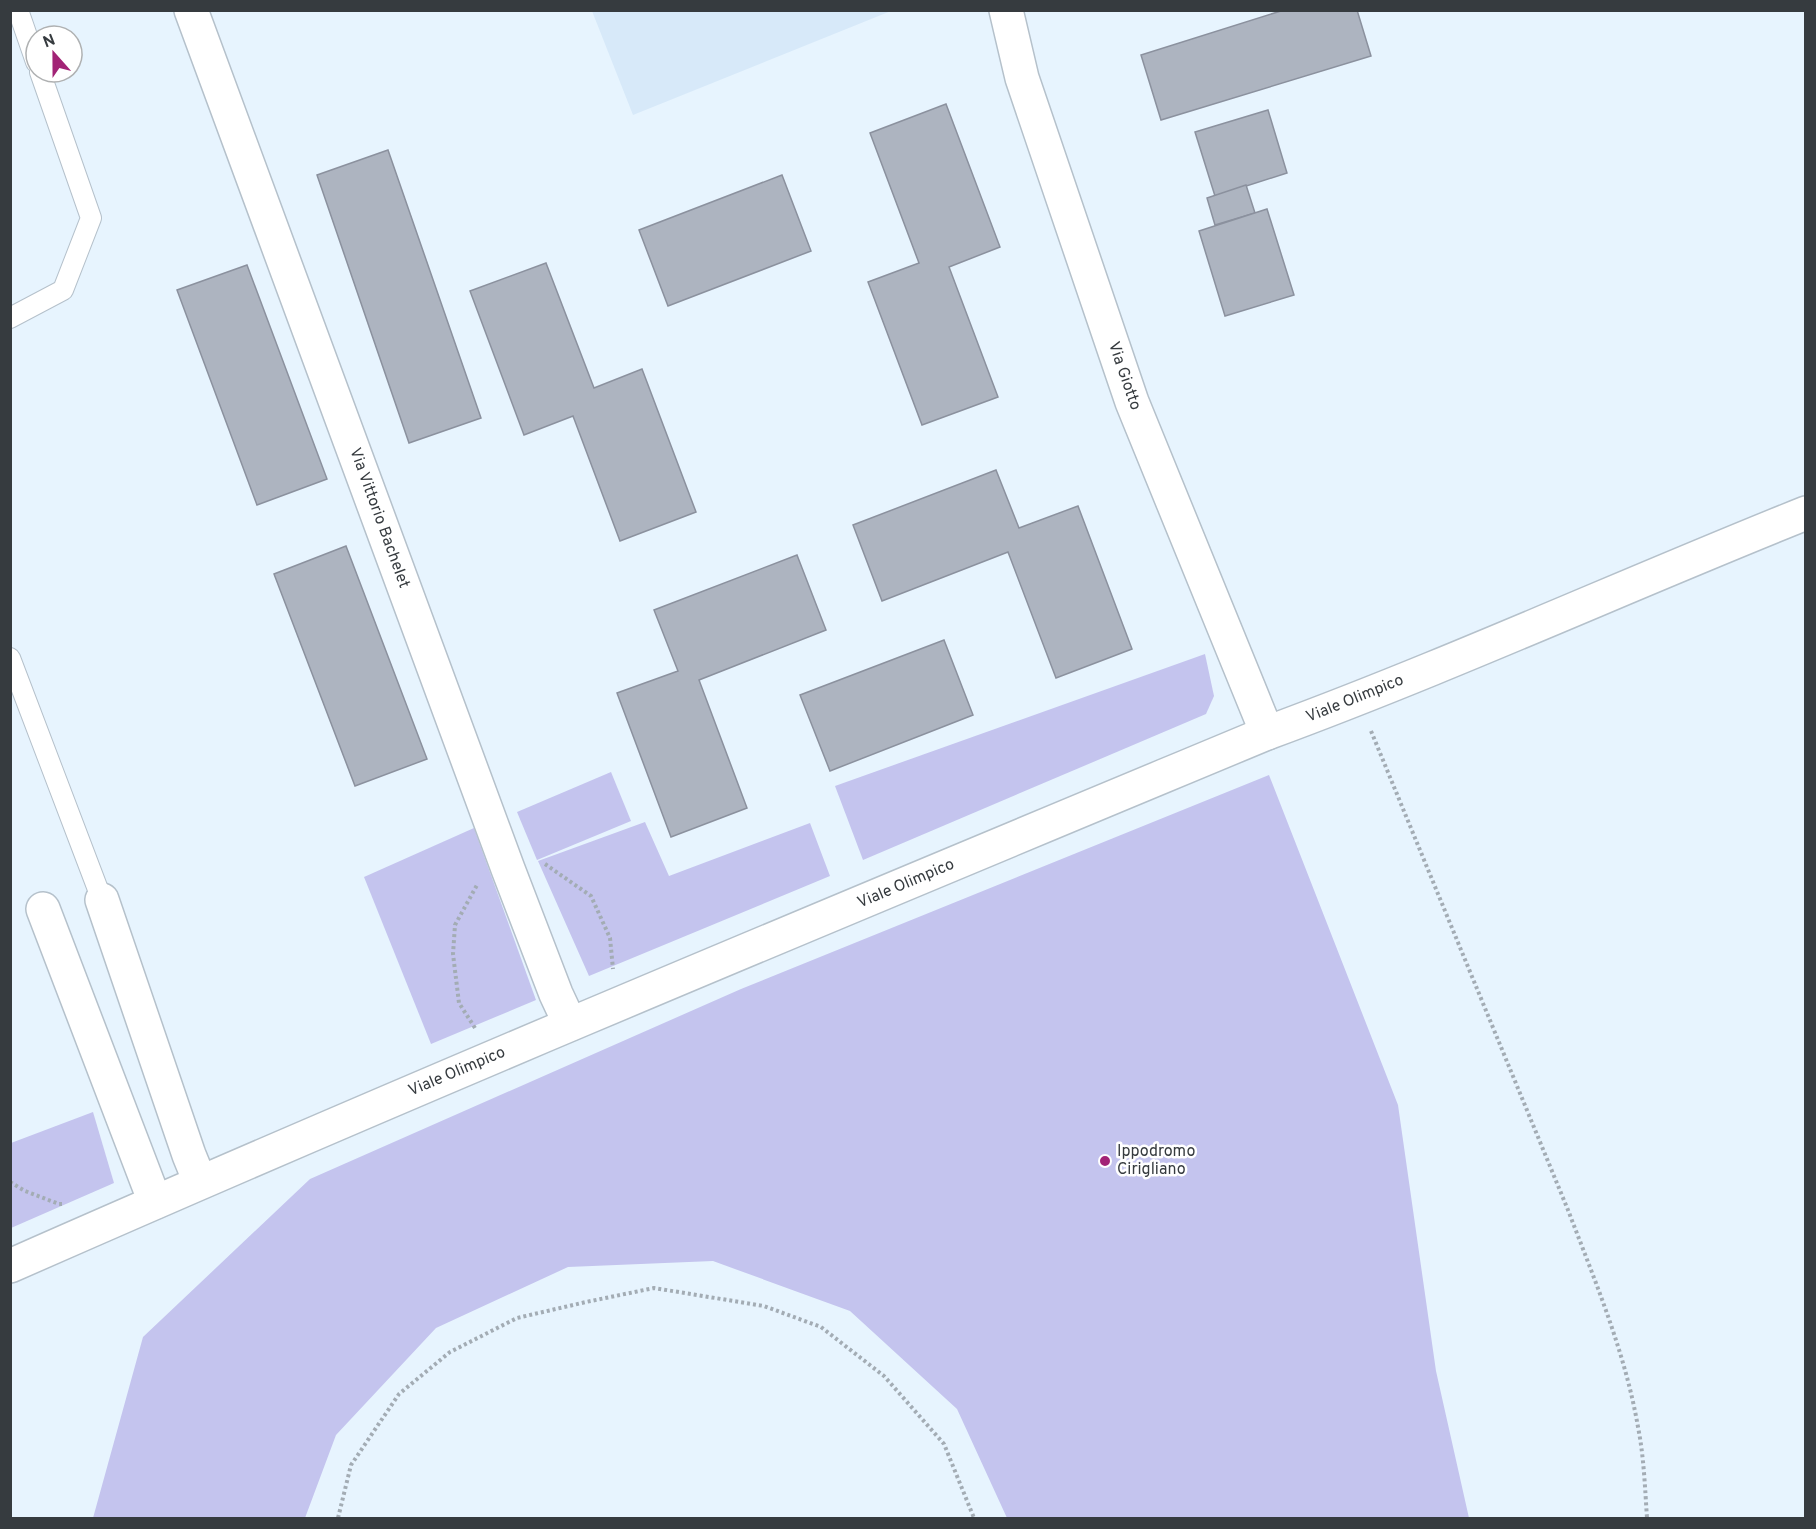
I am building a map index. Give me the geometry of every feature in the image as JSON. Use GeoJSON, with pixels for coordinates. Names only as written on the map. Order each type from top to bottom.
{"type":"FeatureCollection","features":[{"type":"Feature","properties":{"kind":"street","name":"Via Vittorio Bachelet"},"geometry":{"type":"LineString","coordinates":[[191,10],[508,869],[556,994],[570,1024]]}},
{"type":"Feature","properties":{"kind":"street","name":"Via Giotto"},"geometry":{"type":"LineString","coordinates":[[1006,10],[1022,78],[1132,402],[1267,733]]}},
{"type":"Feature","properties":{"kind":"street","name":"Viale Olimpico"},"geometry":{"type":"LineString","coordinates":[[10,1266],[570,1024],[1267,733],[1359,699],[1806,513]]}},
{"type":"Feature","properties":{"kind":"street"},"geometry":{"type":"LineString","coordinates":[[102,900],[200,1182]]}},
{"type":"Feature","properties":{"kind":"street"},"geometry":{"type":"LineString","coordinates":[[43,909],[155,1202]]}},
{"type":"Feature","properties":{"kind":"lane"},"geometry":{"type":"LineString","coordinates":[[18,10],[24,27]]}},
{"type":"Feature","properties":{"kind":"lane"},"geometry":{"type":"LineString","coordinates":[[10,318],[63,290],[91,218],[44,84]]}},
{"type":"Feature","properties":{"kind":"lane"},"geometry":{"type":"LineString","coordinates":[[10,658],[102,900]]}},
{"type":"Feature","properties":{"kind":"path"},"geometry":{"type":"LineString","coordinates":[[1359,699],[1568,1210],[1598,1289],[1623,1362],[1639,1429],[1647,1518]]}},
{"type":"Feature","properties":{"kind":"path"},"geometry":{"type":"LineString","coordinates":[[338,1518],[351,1465],[357,1456],[399,1394],[450,1352],[517,1318],[654,1288],[764,1306],[821,1327],[884,1376],[944,1444],[975,1518]]}},
{"type":"Feature","properties":{"kind":"shaded area"},"geometry":{"type":"Polygon","coordinates":[[[592,11],[891,11],[633,115],[592,11]]]}},
{"type":"Feature","properties":{"kind":"shaded area"},"geometry":{"type":"Polygon","coordinates":[[[1205,654],[1214,696],[1206,714],[863,860],[835,786],[1205,654]]]}},
{"type":"Feature","properties":{"kind":"shaded area"},"geometry":{"type":"Polygon","coordinates":[[[611,772],[631,821],[537,860],[517,812],[611,772]]]}},
{"type":"Feature","properties":{"kind":"shaded area","name":"Ippodromo Cirigliano"},"geometry":{"type":"Polygon","coordinates":[[[1269,775],[1398,1105],[1436,1371],[1469,1518],[1007,1518],[957,1409],[850,1311],[713,1261],[568,1267],[436,1328],[336,1435],[305,1518],[93,1518],[143,1337],[310,1179],[741,989],[1269,775]]]}},
{"type":"Feature","properties":{"kind":"shaded area"},"geometry":{"type":"Polygon","coordinates":[[[645,822],[669,876],[810,823],[830,876],[589,976],[538,861],[645,822]]]}},
{"type":"Feature","properties":{"kind":"shaded area"},"geometry":{"type":"Polygon","coordinates":[[[474,828],[536,1000],[431,1044],[364,877],[474,828]]]}},
{"type":"Feature","properties":{"kind":"shaded area"},"geometry":{"type":"Polygon","coordinates":[[[93,1112],[114,1183],[11,1228],[11,1143],[93,1112]]]}},
{"type":"Feature","properties":{"kind":"building"},"geometry":{"type":"Polygon","coordinates":[[[1284,10],[1357,10],[1371,56],[1161,120],[1141,55],[1284,10]]]}},
{"type":"Feature","properties":{"kind":"building"},"geometry":{"type":"Polygon","coordinates":[[[946,104],[1000,247],[949,267],[998,397],[922,425],[868,282],[919,263],[870,133],[946,104]]]}},
{"type":"Feature","properties":{"kind":"building"},"geometry":{"type":"Polygon","coordinates":[[[1268,110],[1287,173],[1215,196],[1195,132],[1268,110]]]}},
{"type":"Feature","properties":{"kind":"building"},"geometry":{"type":"Polygon","coordinates":[[[388,150],[481,418],[409,443],[317,175],[388,150]]]}},
{"type":"Feature","properties":{"kind":"building"},"geometry":{"type":"Polygon","coordinates":[[[782,175],[811,251],[668,306],[639,230],[782,175]]]}},
{"type":"Feature","properties":{"kind":"building"},"geometry":{"type":"Polygon","coordinates":[[[1246,185],[1255,213],[1215,225],[1207,198],[1246,185]]]}},
{"type":"Feature","properties":{"kind":"building"},"geometry":{"type":"Polygon","coordinates":[[[1267,209],[1294,295],[1225,316],[1199,231],[1267,209]]]}},
{"type":"Feature","properties":{"kind":"building"},"geometry":{"type":"Polygon","coordinates":[[[546,263],[594,388],[642,369],[696,512],[620,541],[573,416],[524,435],[470,291],[546,263]]]}},
{"type":"Feature","properties":{"kind":"building"},"geometry":{"type":"Polygon","coordinates":[[[247,265],[327,479],[257,505],[177,290],[247,265]]]}},
{"type":"Feature","properties":{"kind":"building"},"geometry":{"type":"Polygon","coordinates":[[[996,470],[1019,528],[1078,506],[1132,649],[1056,678],[1008,552],[882,601],[853,525],[996,470]]]}},
{"type":"Feature","properties":{"kind":"building"},"geometry":{"type":"Polygon","coordinates":[[[346,546],[427,759],[355,786],[274,574],[346,546]]]}},
{"type":"Feature","properties":{"kind":"building"},"geometry":{"type":"Polygon","coordinates":[[[797,555],[826,630],[699,680],[747,808],[671,837],[617,693],[678,671],[654,610],[797,555]]]}},
{"type":"Feature","properties":{"kind":"building"},"geometry":{"type":"Polygon","coordinates":[[[944,640],[973,715],[830,771],[800,695],[944,640]]]}},
{"type":"Feature","properties":{"kind":"place","name":"Ippodromo Cirigliano"},"geometry":{"type":"Point","coordinates":[1105,1161]}}]}
